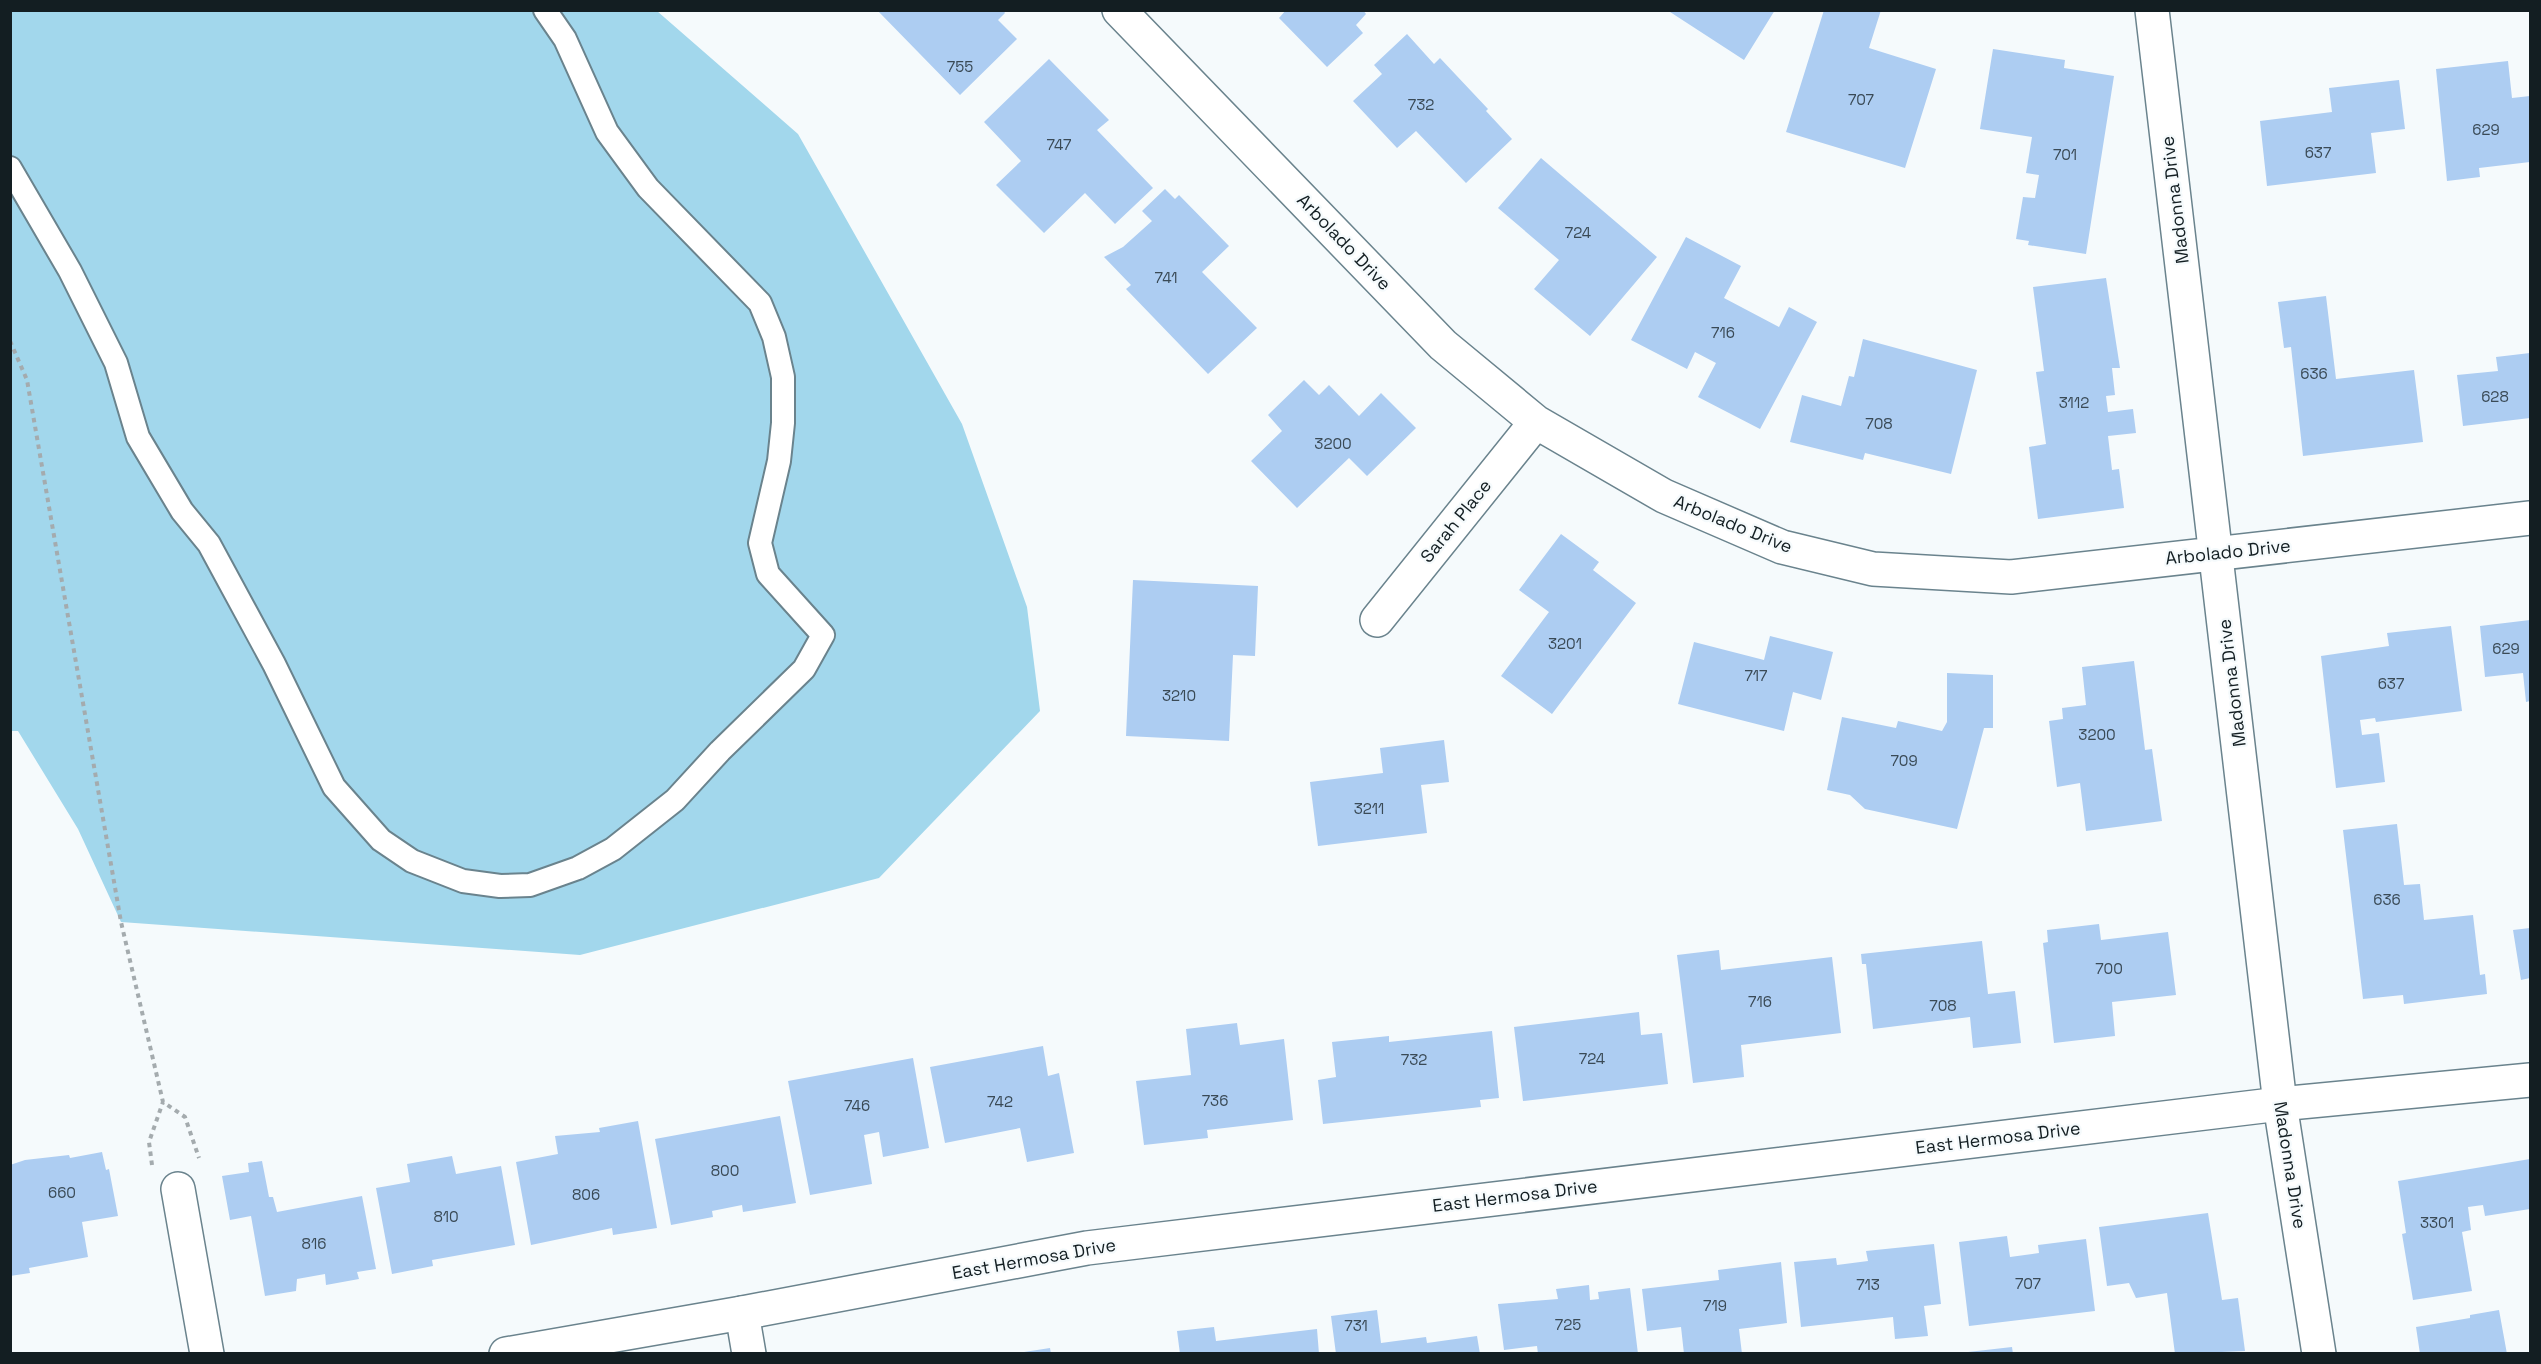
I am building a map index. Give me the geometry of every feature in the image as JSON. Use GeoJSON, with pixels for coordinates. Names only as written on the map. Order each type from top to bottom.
{"type":"FeatureCollection","features":[{"type":"Feature","properties":{"kind":"street","name":"Arbolado Drive"},"geometry":{"type":"LineString","coordinates":[[1119,10],[1443,345],[1536,422],[1664,496],[1782,547],[1873,569],[2011,577],[2530,519]]}},
{"type":"Feature","properties":{"kind":"street","name":"Madonna Drive"},"geometry":{"type":"LineString","coordinates":[[2152,10],[2280,1104],[2319,1353]]}},
{"type":"Feature","properties":{"kind":"street","name":"Sarah Place"},"geometry":{"type":"LineString","coordinates":[[1377,620],[1536,422]]}},
{"type":"Feature","properties":{"kind":"street","name":"East Hermosa Drive"},"geometry":{"type":"LineString","coordinates":[[506,1353],[742,1314],[1087,1248],[2280,1104],[2530,1080]]}},
{"type":"Feature","properties":{"kind":"street"},"geometry":{"type":"LineString","coordinates":[[178,1190],[207,1353]]}},
{"type":"Feature","properties":{"kind":"street"},"geometry":{"type":"LineString","coordinates":[[742,1314],[749,1353]]}},
{"type":"Feature","properties":{"kind":"lane"},"geometry":{"type":"LineString","coordinates":[[10,168],[70,271],[116,363],[138,437],[182,511],[209,544],[230,581],[274,664],[334,787],[381,840],[412,861],[463,881],[500,886],[530,885],[578,868],[613,849],[675,800],[720,751],[804,669],[823,635],[768,574],[760,543],[779,461],[783,423],[783,378],[771,328],[760,303],[648,188],[607,132],[565,39],[545,10]]}},
{"type":"Feature","properties":{"kind":"path"},"geometry":{"type":"LineString","coordinates":[[10,341],[27,380],[121,922],[163,1102],[149,1142],[152,1171],[178,1190],[200,1160],[185,1117],[163,1102]]}},
{"type":"Feature","properties":{"kind":"shaded area"},"geometry":{"type":"Polygon","coordinates":[[[10,11],[657,11],[798,134],[962,424],[1027,607],[1040,711],[879,878],[580,955],[121,922],[78,829],[18,731],[11,731],[10,11]]]}},
{"type":"Feature","properties":{"kind":"building"},"geometry":{"type":"Polygon","coordinates":[[[877,10],[1003,10],[1005,13],[998,20],[1017,39],[960,95],[877,10]]]}},
{"type":"Feature","properties":{"kind":"building"},"geometry":{"type":"Polygon","coordinates":[[[1286,10],[1363,10],[1366,14],[1356,25],[1363,33],[1327,67],[1279,18],[1286,10]]]}},
{"type":"Feature","properties":{"kind":"building"},"geometry":{"type":"Polygon","coordinates":[[[1667,10],[1775,10],[1744,60],[1667,10]]]}},
{"type":"Feature","properties":{"kind":"building"},"geometry":{"type":"Polygon","coordinates":[[[1824,10],[1881,10],[1869,48],[1936,69],[1905,168],[1786,132],[1824,10]]]}},
{"type":"Feature","properties":{"kind":"building"},"geometry":{"type":"Polygon","coordinates":[[[1407,34],[1434,64],[1440,58],[1488,109],[1486,111],[1512,139],[1466,183],[1416,131],[1397,148],[1353,101],[1382,74],[1374,65],[1407,34]]]}},
{"type":"Feature","properties":{"kind":"building"},"geometry":{"type":"Polygon","coordinates":[[[1993,49],[2065,60],[2064,68],[2114,76],[2086,254],[2028,245],[2029,241],[2016,239],[2023,197],[2035,198],[2039,175],[2026,173],[2032,137],[1980,129],[1993,49]]]}},
{"type":"Feature","properties":{"kind":"building"},"geometry":{"type":"Polygon","coordinates":[[[1049,59],[1109,120],[1097,130],[1153,188],[1115,224],[1085,193],[1044,233],[996,185],[1021,161],[984,122],[1049,59]]]}},
{"type":"Feature","properties":{"kind":"building"},"geometry":{"type":"Polygon","coordinates":[[[2508,61],[2512,98],[2530,96],[2530,162],[2479,168],[2480,177],[2447,181],[2436,69],[2508,61]]]}},
{"type":"Feature","properties":{"kind":"building"},"geometry":{"type":"Polygon","coordinates":[[[2399,80],[2405,129],[2371,133],[2376,173],[2267,186],[2260,121],[2332,112],[2329,88],[2399,80]]]}},
{"type":"Feature","properties":{"kind":"building"},"geometry":{"type":"Polygon","coordinates":[[[1541,158],[1657,257],[1590,336],[1534,289],[1559,260],[1498,208],[1541,158]]]}},
{"type":"Feature","properties":{"kind":"building"},"geometry":{"type":"Polygon","coordinates":[[[1165,189],[1175,199],[1179,195],[1229,246],[1202,272],[1257,328],[1208,374],[1126,289],[1131,285],[1104,257],[1123,247],[1152,221],[1142,211],[1165,189]]]}},
{"type":"Feature","properties":{"kind":"building"},"geometry":{"type":"Polygon","coordinates":[[[1686,237],[1741,266],[1724,298],[1779,327],[1789,307],[1817,322],[1760,429],[1698,397],[1716,363],[1695,352],[1687,369],[1631,340],[1686,237]]]}},
{"type":"Feature","properties":{"kind":"building"},"geometry":{"type":"Polygon","coordinates":[[[2106,278],[2120,368],[2112,368],[2115,395],[2106,396],[2108,412],[2133,409],[2136,433],[2108,436],[2112,470],[2119,469],[2124,508],[2038,519],[2029,447],[2046,444],[2036,372],[2044,371],[2033,287],[2106,278]]]}},
{"type":"Feature","properties":{"kind":"building"},"geometry":{"type":"Polygon","coordinates":[[[2326,296],[2336,379],[2414,370],[2423,442],[2303,456],[2291,347],[2284,348],[2278,302],[2326,296]]]}},
{"type":"Feature","properties":{"kind":"building"},"geometry":{"type":"Polygon","coordinates":[[[1863,339],[1977,370],[1951,474],[1865,453],[1863,460],[1790,442],[1802,395],[1841,406],[1849,376],[1854,377],[1863,339]]]}},
{"type":"Feature","properties":{"kind":"building"},"geometry":{"type":"Polygon","coordinates":[[[2530,353],[2530,418],[2463,426],[2457,375],[2498,371],[2496,357],[2530,353]]]}},
{"type":"Feature","properties":{"kind":"building"},"geometry":{"type":"Polygon","coordinates":[[[1304,380],[1319,395],[1329,385],[1359,416],[1381,393],[1416,428],[1367,476],[1349,458],[1297,508],[1251,461],[1282,431],[1268,415],[1304,380]]]}},
{"type":"Feature","properties":{"kind":"building"},"geometry":{"type":"Polygon","coordinates":[[[1561,534],[1599,562],[1593,570],[1636,603],[1552,714],[1501,676],[1549,612],[1519,590],[1561,534]]]}},
{"type":"Feature","properties":{"kind":"building"},"geometry":{"type":"Polygon","coordinates":[[[1133,580],[1258,586],[1255,656],[1233,655],[1229,741],[1126,736],[1133,580]]]}},
{"type":"Feature","properties":{"kind":"building"},"geometry":{"type":"Polygon","coordinates":[[[2530,620],[2530,701],[2526,702],[2523,673],[2485,677],[2480,626],[2530,620]]]}},
{"type":"Feature","properties":{"kind":"building"},"geometry":{"type":"Polygon","coordinates":[[[2451,626],[2462,711],[2376,722],[2375,718],[2360,720],[2362,735],[2379,733],[2385,782],[2336,788],[2321,656],[2389,646],[2387,633],[2451,626]]]}},
{"type":"Feature","properties":{"kind":"building"},"geometry":{"type":"Polygon","coordinates":[[[1770,636],[1833,652],[1821,700],[1793,692],[1784,731],[1678,704],[1694,642],[1764,660],[1770,636]]]}},
{"type":"Feature","properties":{"kind":"building"},"geometry":{"type":"Polygon","coordinates":[[[2134,661],[2145,750],[2152,749],[2162,821],[2086,831],[2080,783],[2057,787],[2049,721],[2063,719],[2062,708],[2086,705],[2082,667],[2134,661]]]}},
{"type":"Feature","properties":{"kind":"building"},"geometry":{"type":"Polygon","coordinates":[[[1947,673],[1993,675],[1993,728],[1984,728],[1957,829],[1865,809],[1850,795],[1827,790],[1842,717],[1896,728],[1898,721],[1942,731],[1947,722],[1947,673]]]}},
{"type":"Feature","properties":{"kind":"building"},"geometry":{"type":"Polygon","coordinates":[[[1444,740],[1449,782],[1421,785],[1427,833],[1318,846],[1310,782],[1383,773],[1380,748],[1444,740]]]}},
{"type":"Feature","properties":{"kind":"building"},"geometry":{"type":"Polygon","coordinates":[[[2397,824],[2404,885],[2420,884],[2424,920],[2473,915],[2480,975],[2485,974],[2487,994],[2404,1004],[2403,995],[2363,999],[2343,830],[2397,824]]]}},
{"type":"Feature","properties":{"kind":"building"},"geometry":{"type":"Polygon","coordinates":[[[2099,924],[2101,940],[2168,932],[2176,995],[2112,1002],[2115,1036],[2054,1043],[2043,943],[2048,942],[2047,930],[2099,924]]]}},
{"type":"Feature","properties":{"kind":"building"},"geometry":{"type":"Polygon","coordinates":[[[2530,928],[2530,978],[2521,980],[2513,930],[2530,928]]]}},
{"type":"Feature","properties":{"kind":"building"},"geometry":{"type":"Polygon","coordinates":[[[1982,941],[1988,994],[2015,991],[2021,1043],[1973,1048],[1970,1017],[1873,1029],[1866,964],[1862,964],[1861,954],[1982,941]]]}},
{"type":"Feature","properties":{"kind":"building"},"geometry":{"type":"Polygon","coordinates":[[[1719,950],[1721,970],[1832,957],[1841,1033],[1741,1045],[1744,1077],[1693,1083],[1677,955],[1719,950]]]}},
{"type":"Feature","properties":{"kind":"building"},"geometry":{"type":"Polygon","coordinates":[[[1639,1012],[1641,1035],[1662,1033],[1668,1084],[1523,1101],[1514,1027],[1639,1012]]]}},
{"type":"Feature","properties":{"kind":"building"},"geometry":{"type":"Polygon","coordinates":[[[1237,1023],[1240,1045],[1284,1039],[1293,1120],[1207,1130],[1208,1138],[1144,1145],[1136,1081],[1191,1075],[1186,1029],[1237,1023]]]}},
{"type":"Feature","properties":{"kind":"building"},"geometry":{"type":"Polygon","coordinates":[[[1492,1031],[1499,1098],[1480,1100],[1481,1107],[1323,1124],[1318,1080],[1336,1077],[1332,1042],[1389,1036],[1389,1042],[1492,1031]]]}},
{"type":"Feature","properties":{"kind":"building"},"geometry":{"type":"Polygon","coordinates":[[[1043,1046],[1048,1076],[1059,1073],[1074,1153],[1027,1162],[1020,1128],[945,1143],[930,1067],[1043,1046]]]}},
{"type":"Feature","properties":{"kind":"building"},"geometry":{"type":"Polygon","coordinates":[[[913,1058],[929,1148],[883,1157],[879,1132],[864,1135],[872,1184],[810,1195],[788,1081],[913,1058]]]}},
{"type":"Feature","properties":{"kind":"building"},"geometry":{"type":"Polygon","coordinates":[[[780,1116],[796,1203],[743,1212],[742,1205],[712,1211],[713,1217],[671,1225],[655,1139],[780,1116]]]}},
{"type":"Feature","properties":{"kind":"building"},"geometry":{"type":"Polygon","coordinates":[[[638,1121],[657,1228],[613,1235],[612,1228],[531,1245],[516,1162],[558,1154],[555,1136],[600,1132],[599,1128],[638,1121]]]}},
{"type":"Feature","properties":{"kind":"building"},"geometry":{"type":"Polygon","coordinates":[[[102,1152],[106,1170],[109,1169],[118,1216],[82,1222],[88,1257],[29,1268],[30,1273],[10,1276],[10,1165],[25,1160],[69,1155],[70,1158],[102,1152]]]}},
{"type":"Feature","properties":{"kind":"building"},"geometry":{"type":"Polygon","coordinates":[[[452,1156],[456,1174],[501,1166],[515,1245],[432,1260],[433,1266],[392,1274],[376,1188],[410,1182],[407,1164],[452,1156]]]}},
{"type":"Feature","properties":{"kind":"building"},"geometry":{"type":"Polygon","coordinates":[[[2530,1159],[2530,1209],[2485,1216],[2483,1205],[2468,1207],[2471,1230],[2462,1232],[2472,1291],[2413,1300],[2402,1234],[2406,1233],[2398,1181],[2530,1159]]]}},
{"type":"Feature","properties":{"kind":"building"},"geometry":{"type":"Polygon","coordinates":[[[262,1161],[269,1197],[273,1197],[277,1212],[362,1196],[376,1269],[357,1272],[359,1279],[326,1285],[325,1274],[297,1279],[296,1291],[265,1296],[251,1216],[230,1220],[222,1176],[249,1172],[248,1163],[262,1161]]]}},
{"type":"Feature","properties":{"kind":"building"},"geometry":{"type":"Polygon","coordinates":[[[2208,1213],[2222,1300],[2238,1298],[2245,1351],[2175,1354],[2167,1293],[2136,1298],[2129,1283],[2107,1286],[2099,1227],[2208,1213]]]}},
{"type":"Feature","properties":{"kind":"building"},"geometry":{"type":"Polygon","coordinates":[[[2007,1236],[2010,1257],[2039,1253],[2038,1245],[2086,1239],[2095,1311],[1969,1326],[1959,1242],[2007,1236]]]}},
{"type":"Feature","properties":{"kind":"building"},"geometry":{"type":"Polygon","coordinates":[[[1934,1244],[1941,1304],[1924,1306],[1928,1336],[1895,1339],[1893,1317],[1801,1327],[1794,1262],[1836,1258],[1837,1265],[1868,1261],[1866,1251],[1934,1244]]]}},
{"type":"Feature","properties":{"kind":"building"},"geometry":{"type":"Polygon","coordinates":[[[1781,1262],[1787,1323],[1739,1329],[1742,1354],[1684,1354],[1681,1327],[1647,1331],[1642,1289],[1719,1280],[1718,1270],[1781,1262]]]}},
{"type":"Feature","properties":{"kind":"building"},"geometry":{"type":"Polygon","coordinates":[[[1589,1285],[1590,1300],[1599,1299],[1598,1292],[1630,1288],[1638,1354],[1538,1354],[1537,1346],[1504,1350],[1498,1304],[1558,1299],[1556,1289],[1589,1285]]]}},
{"type":"Feature","properties":{"kind":"building"},"geometry":{"type":"Polygon","coordinates":[[[1377,1310],[1381,1343],[1426,1337],[1427,1343],[1477,1336],[1480,1354],[1336,1354],[1331,1316],[1377,1310]]]}},
{"type":"Feature","properties":{"kind":"building"},"geometry":{"type":"Polygon","coordinates":[[[2499,1310],[2507,1354],[2420,1354],[2416,1327],[2470,1318],[2470,1315],[2499,1310]]]}},
{"type":"Feature","properties":{"kind":"building"},"geometry":{"type":"Polygon","coordinates":[[[1214,1327],[1216,1341],[1317,1329],[1319,1354],[1180,1354],[1177,1331],[1214,1327]]]}},
{"type":"Feature","properties":{"kind":"building"},"geometry":{"type":"Polygon","coordinates":[[[2012,1347],[2013,1354],[1968,1354],[1968,1352],[2012,1347]]]}},
{"type":"Feature","properties":{"kind":"building"},"geometry":{"type":"Polygon","coordinates":[[[1050,1348],[1051,1354],[1024,1354],[1024,1352],[1050,1348]]]}}]}
